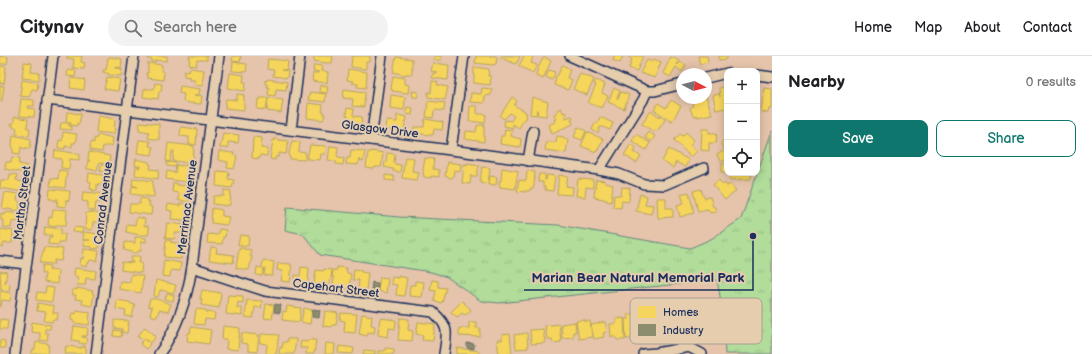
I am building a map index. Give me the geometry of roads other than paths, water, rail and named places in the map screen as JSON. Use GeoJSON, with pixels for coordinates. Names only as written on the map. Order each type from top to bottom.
{"type":"FeatureCollection","features":[{"type":"Feature","properties":{"kind":"street","name":"Martha Street"},"geometry":{"type":"LineString","coordinates":[[15,354],[53,56]]}},
{"type":"Feature","properties":{"kind":"street","name":"Conrad Avenue"},"geometry":{"type":"LineString","coordinates":[[96,354],[134,56]]}},
{"type":"Feature","properties":{"kind":"street","name":"Merrimac Avenue"},"geometry":{"type":"LineString","coordinates":[[161,351],[176,326],[187,295],[192,267],[219,56]]}},
{"type":"Feature","properties":{"kind":"street"},"geometry":{"type":"LineString","coordinates":[[291,130],[300,56]]}},
{"type":"Feature","properties":{"kind":"street"},"geometry":{"type":"LineString","coordinates":[[371,140],[382,56]]}},
{"type":"Feature","properties":{"kind":"street"},"geometry":{"type":"LineString","coordinates":[[451,150],[464,56]]}},
{"type":"Feature","properties":{"kind":"street"},"geometry":{"type":"LineString","coordinates":[[573,57],[647,91],[656,91],[676,86]]}},
{"type":"Feature","properties":{"kind":"street"},"geometry":{"type":"LineString","coordinates":[[712,77],[724,74]]}},
{"type":"Feature","properties":{"kind":"street"},"geometry":{"type":"LineString","coordinates":[[760,75],[772,77]]}},
{"type":"Feature","properties":{"kind":"street"},"geometry":{"type":"LineString","coordinates":[[599,170],[643,100],[647,91]]}},
{"type":"Feature","properties":{"kind":"street","name":"Glasgow Drive"},"geometry":{"type":"LineString","coordinates":[[47,100],[451,150],[599,170],[619,174],[644,184],[664,185],[704,168]]}},
{"type":"Feature","properties":{"kind":"street"},"geometry":{"type":"LineString","coordinates":[[528,161],[533,131]]}},
{"type":"Feature","properties":{"kind":"street"},"geometry":{"type":"LineString","coordinates":[[0,260],[26,264]]}},
{"type":"Feature","properties":{"kind":"street","name":"Capehart Street"},"geometry":{"type":"LineString","coordinates":[[192,267],[265,291],[433,312],[442,320],[446,328],[447,336],[444,354]]}},
{"type":"Feature","properties":{"kind":"street"},"geometry":{"type":"LineString","coordinates":[[643,354],[689,347],[702,354]]}},
{"type":"Feature","properties":{"kind":"street"},"geometry":{"type":"LineString","coordinates":[[161,351],[171,354]]}},
{"type":"Feature","properties":{"kind":"place","name":"Marian Bear Natural Memorial Park"},"geometry":{"type":"Point","coordinates":[753,236]}}]}
